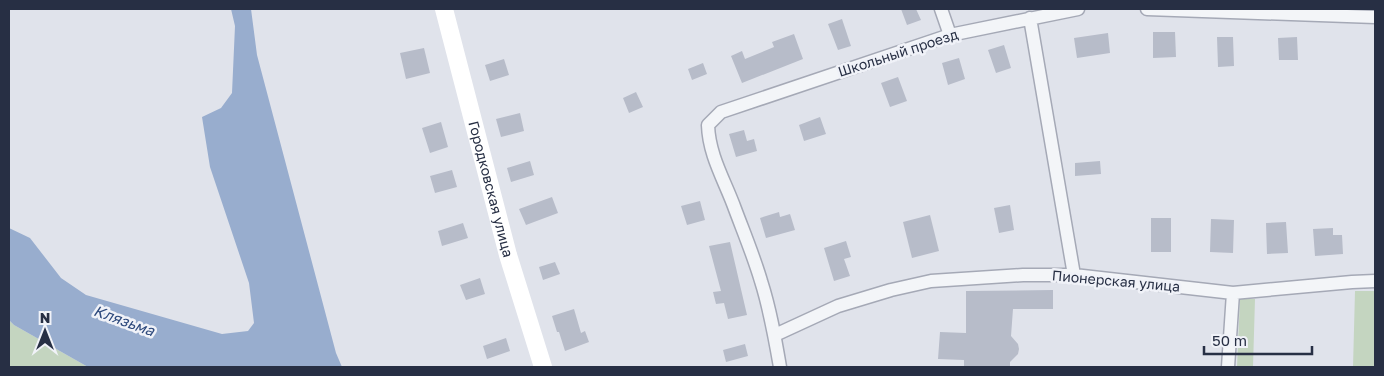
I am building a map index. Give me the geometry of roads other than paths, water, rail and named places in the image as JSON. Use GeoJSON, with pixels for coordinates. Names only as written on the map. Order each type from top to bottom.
{"type":"FeatureCollection","features":[{"type":"Feature","properties":{"kind":"main road","name":"Городковская улица"},"geometry":{"type":"LineString","coordinates":[[444,9],[508,255],[543,367]]}},
{"type":"Feature","properties":{"kind":"street"},"geometry":{"type":"LineString","coordinates":[[941,9],[950,35]]}},
{"type":"Feature","properties":{"kind":"street","name":"Школьный проезд"},"geometry":{"type":"LineString","coordinates":[[775,335],[761,281],[731,196],[714,160],[708,135],[708,125],[721,112],[950,35],[1078,9]]}},
{"type":"Feature","properties":{"kind":"street"},"geometry":{"type":"LineString","coordinates":[[1147,9],[1375,17]]}},
{"type":"Feature","properties":{"kind":"street"},"geometry":{"type":"LineString","coordinates":[[1030,18],[1074,275]]}},
{"type":"Feature","properties":{"kind":"street","name":"Пионерская улица"},"geometry":{"type":"LineString","coordinates":[[775,335],[838,306],[891,290],[931,281],[1023,275],[1074,275],[1233,293],[1375,281]]}},
{"type":"Feature","properties":{"kind":"street"},"geometry":{"type":"LineString","coordinates":[[1228,367],[1233,293]]}},
{"type":"Feature","properties":{"kind":"street"},"geometry":{"type":"LineString","coordinates":[[775,335],[780,367]]}},
{"type":"Feature","properties":{"kind":"water","name":"Клязьма"},"geometry":{"type":"Polygon","coordinates":[[[231,9],[251,9],[257,55],[336,353],[342,367],[88,367],[14,325],[9,320],[9,228],[30,238],[61,278],[86,295],[222,334],[248,331],[254,323],[249,283],[210,167],[202,117],[221,108],[232,93],[235,26],[231,9]]]}}]}
